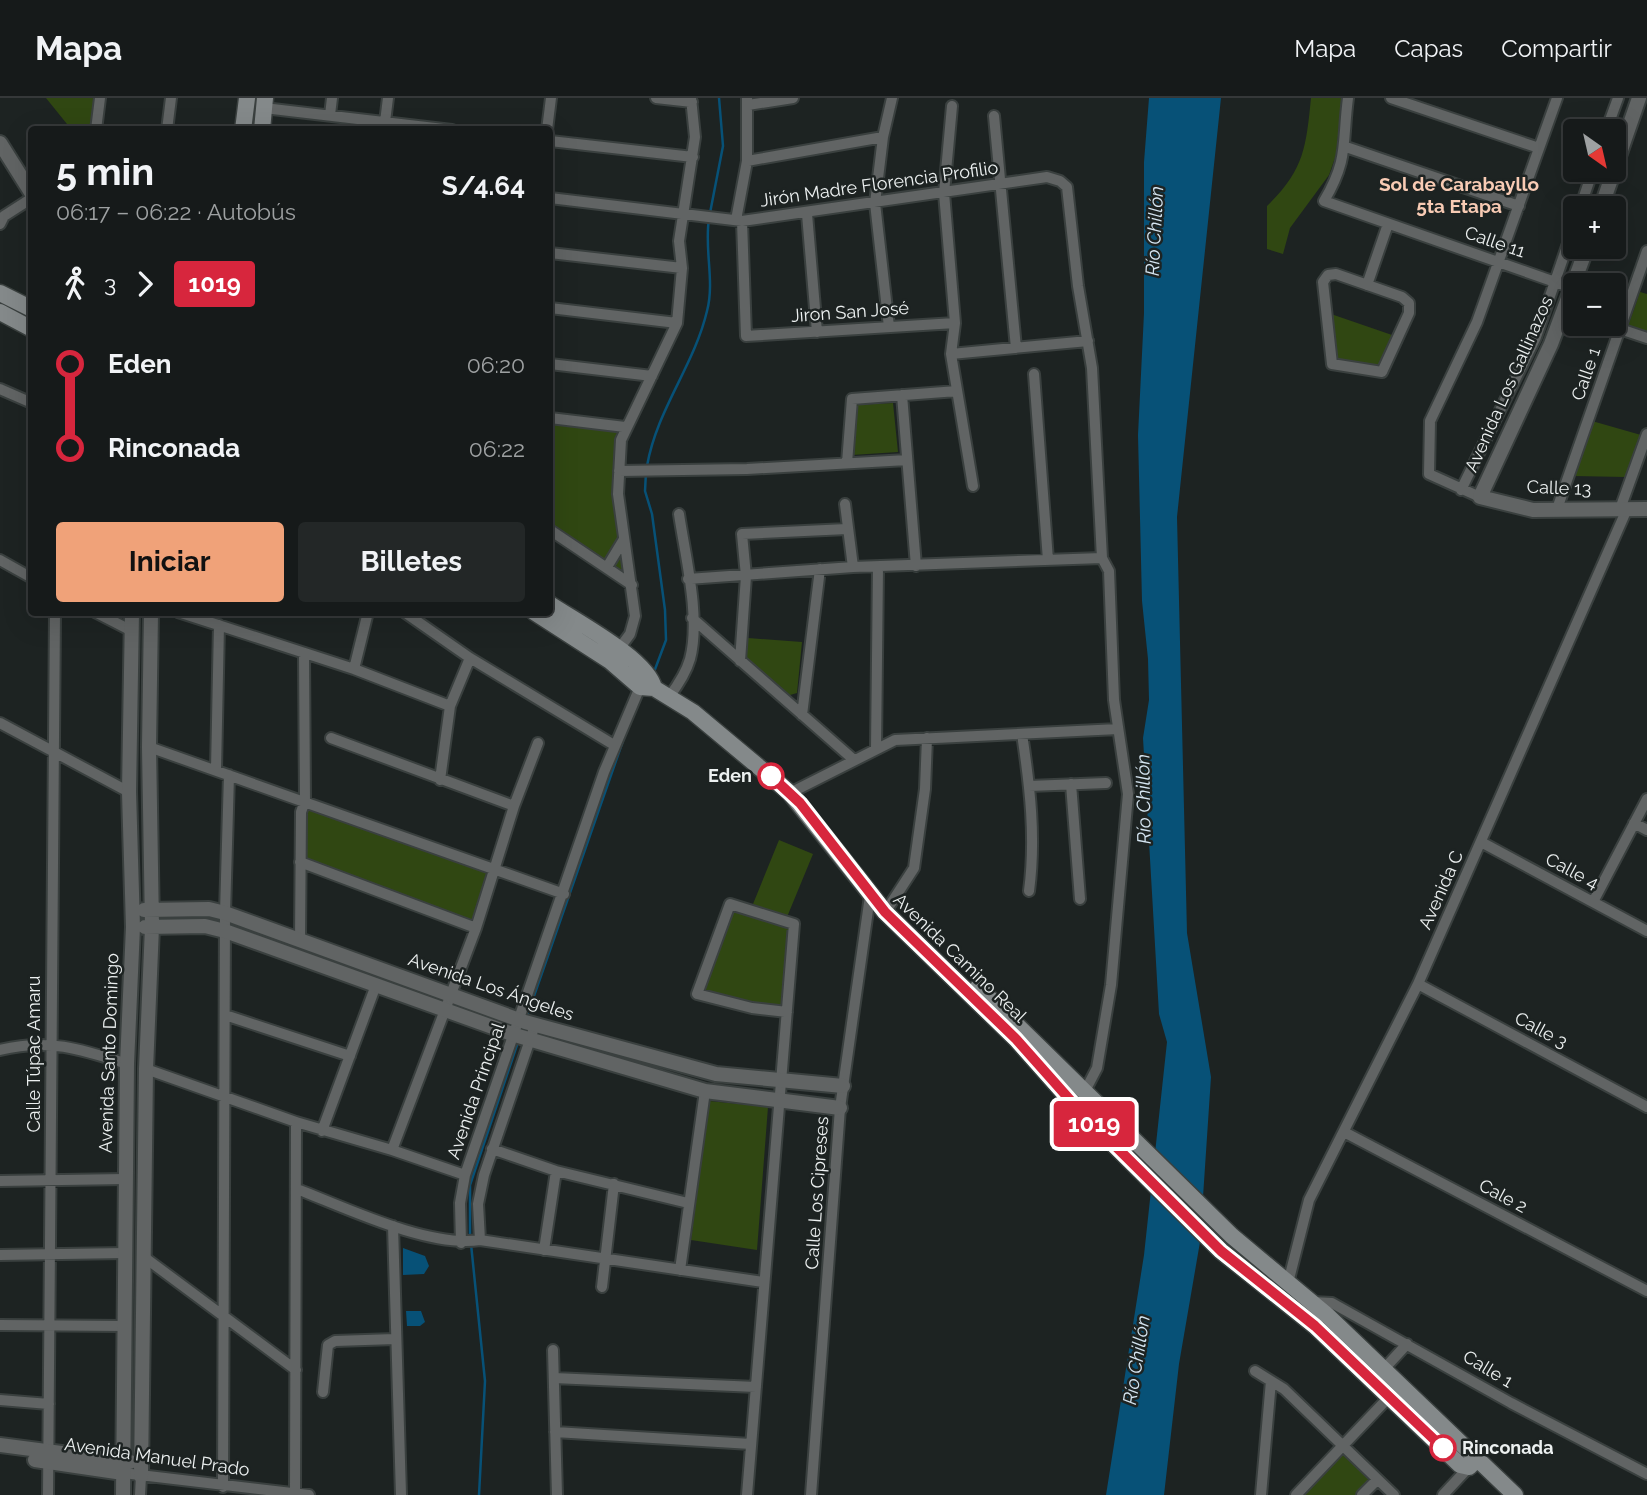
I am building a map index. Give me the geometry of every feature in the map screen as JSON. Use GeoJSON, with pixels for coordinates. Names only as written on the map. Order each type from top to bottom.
{"type":"FeatureCollection","features":[{"type":"Feature","properties":{"kind":"main road"},"geometry":{"type":"LineString","coordinates":[[244,126],[247,98]]}},
{"type":"Feature","properties":{"kind":"main road"},"geometry":{"type":"LineString","coordinates":[[262,126],[265,103]]}},
{"type":"Feature","properties":{"kind":"main road"},"geometry":{"type":"LineString","coordinates":[[0,293],[28,307]]}},
{"type":"Feature","properties":{"kind":"main road"},"geometry":{"type":"LineString","coordinates":[[0,312],[28,327]]}},
{"type":"Feature","properties":{"kind":"main road","name":"Avenida Camino Real"},"geometry":{"type":"LineString","coordinates":[[553,606],[615,655]]}},
{"type":"Feature","properties":{"kind":"main road","name":"Avenida Camino Real"},"geometry":{"type":"LineString","coordinates":[[542,616],[652,677],[647,687],[693,712],[828,827],[890,905],[1232,1236],[1384,1369],[1473,1463]]}},
{"type":"Feature","properties":{"kind":"main road","name":"Avenida Camino Real"},"geometry":{"type":"LineString","coordinates":[[795,798],[870,896],[1016,1039],[1079,1110],[1221,1251],[1315,1326],[1460,1465],[1473,1463]]}},
{"type":"Feature","properties":{"kind":"main road"},"geometry":{"type":"LineString","coordinates":[[1473,1463],[1515,1495]]}},
{"type":"Feature","properties":{"kind":"street"},"geometry":{"type":"LineString","coordinates":[[96,126],[100,98]]}},
{"type":"Feature","properties":{"kind":"street"},"geometry":{"type":"LineString","coordinates":[[168,126],[171,98]]}},
{"type":"Feature","properties":{"kind":"street"},"geometry":{"type":"LineString","coordinates":[[330,116],[332,98]]}},
{"type":"Feature","properties":{"kind":"street"},"geometry":{"type":"LineString","coordinates":[[385,122],[388,98]]}},
{"type":"Feature","properties":{"kind":"street"},"geometry":{"type":"LineString","coordinates":[[548,126],[551,98]]}},
{"type":"Feature","properties":{"kind":"street"},"geometry":{"type":"LineString","coordinates":[[615,655],[633,626],[632,585],[618,494],[625,427],[677,323],[682,268],[679,241],[695,137],[691,100],[656,98]]}},
{"type":"Feature","properties":{"kind":"street"},"geometry":{"type":"LineString","coordinates":[[739,221],[747,161],[748,101],[793,98]]}},
{"type":"Feature","properties":{"kind":"street"},"geometry":{"type":"LineString","coordinates":[[889,327],[875,203],[883,137],[892,98]]}},
{"type":"Feature","properties":{"kind":"street"},"geometry":{"type":"LineString","coordinates":[[1348,98],[1343,136],[1346,147],[1519,206]]}},
{"type":"Feature","properties":{"kind":"street"},"geometry":{"type":"LineString","coordinates":[[1391,98],[1539,148]]}},
{"type":"Feature","properties":{"kind":"street"},"geometry":{"type":"LineString","coordinates":[[1499,262],[1557,98]]}},
{"type":"Feature","properties":{"kind":"street"},"geometry":{"type":"LineString","coordinates":[[1610,119],[1618,98]]}},
{"type":"Feature","properties":{"kind":"street"},"geometry":{"type":"LineString","coordinates":[[1605,196],[1639,98]]}},
{"type":"Feature","properties":{"kind":"street"},"geometry":{"type":"LineString","coordinates":[[265,103],[330,116],[418,126]]}},
{"type":"Feature","properties":{"kind":"street"},"geometry":{"type":"LineString","coordinates":[[953,106],[944,193],[955,323],[951,354],[973,486]]}},
{"type":"Feature","properties":{"kind":"street"},"geometry":{"type":"LineString","coordinates":[[994,116],[1003,184],[1016,348]]}},
{"type":"Feature","properties":{"kind":"street"},"geometry":{"type":"LineString","coordinates":[[747,161],[883,137]]}},
{"type":"Feature","properties":{"kind":"street"},"geometry":{"type":"LineString","coordinates":[[553,141],[693,157]]}},
{"type":"Feature","properties":{"kind":"street"},"geometry":{"type":"LineString","coordinates":[[0,144],[28,190]]}},
{"type":"Feature","properties":{"kind":"street","name":"Calle 11"},"geometry":{"type":"LineString","coordinates":[[1346,147],[1338,174],[1324,201],[1563,284]]}},
{"type":"Feature","properties":{"kind":"street","name":"Jirón Madre Florencia Profilio"},"geometry":{"type":"LineString","coordinates":[[553,198],[739,221],[807,214],[1047,177],[1060,181],[1069,191],[1074,262],[1088,341]]}},
{"type":"Feature","properties":{"kind":"street"},"geometry":{"type":"LineString","coordinates":[[1,218],[28,199]]}},
{"type":"Feature","properties":{"kind":"street"},"geometry":{"type":"LineString","coordinates":[[807,214],[817,332]]}},
{"type":"Feature","properties":{"kind":"street","name":"Jiron San José"},"geometry":{"type":"LineString","coordinates":[[739,221],[746,336],[955,323]]}},
{"type":"Feature","properties":{"kind":"street"},"geometry":{"type":"LineString","coordinates":[[1367,285],[1388,224]]}},
{"type":"Feature","properties":{"kind":"street","name":"Calle 1"},"geometry":{"type":"LineString","coordinates":[[1626,312],[1647,251]]}},
{"type":"Feature","properties":{"kind":"street"},"geometry":{"type":"LineString","coordinates":[[553,253],[682,268]]}},
{"type":"Feature","properties":{"kind":"street"},"geometry":{"type":"LineString","coordinates":[[1461,490],[1524,365],[1563,259]]}},
{"type":"Feature","properties":{"kind":"street","name":"Calle 13"},"geometry":{"type":"LineString","coordinates":[[1499,262],[1477,322],[1430,421],[1428,469],[1433,478],[1480,497],[1533,510],[1647,509]]}},
{"type":"Feature","properties":{"kind":"street"},"geometry":{"type":"LineString","coordinates":[[1336,274],[1367,285],[1402,297],[1409,303],[1409,313],[1380,372],[1331,362],[1323,282],[1328,275],[1336,274]]}},
{"type":"Feature","properties":{"kind":"street"},"geometry":{"type":"LineString","coordinates":[[1635,285],[1647,289]]}},
{"type":"Feature","properties":{"kind":"street"},"geometry":{"type":"LineString","coordinates":[[553,308],[677,323]]}},
{"type":"Feature","properties":{"kind":"street","name":"Avenida Los Gallinazos"},"geometry":{"type":"LineString","coordinates":[[1480,497],[1563,312]]}},
{"type":"Feature","properties":{"kind":"street"},"geometry":{"type":"LineString","coordinates":[[1626,331],[1647,338]]}},
{"type":"Feature","properties":{"kind":"street","name":"Calle 1"},"geometry":{"type":"LineString","coordinates":[[1558,509],[1618,336]]}},
{"type":"Feature","properties":{"kind":"street"},"geometry":{"type":"LineString","coordinates":[[951,354],[1088,341],[1102,558],[1109,571],[1118,729],[1128,794],[1115,951],[1098,1060],[1088,1094]]}},
{"type":"Feature","properties":{"kind":"street"},"geometry":{"type":"LineString","coordinates":[[553,364],[652,376]]}},
{"type":"Feature","properties":{"kind":"street"},"geometry":{"type":"LineString","coordinates":[[1034,374],[1048,560]]}},
{"type":"Feature","properties":{"kind":"street"},"geometry":{"type":"LineString","coordinates":[[0,388],[28,401]]}},
{"type":"Feature","properties":{"kind":"street"},"geometry":{"type":"LineString","coordinates":[[847,463],[852,399],[957,391]]}},
{"type":"Feature","properties":{"kind":"street"},"geometry":{"type":"LineString","coordinates":[[902,395],[916,566]]}},
{"type":"Feature","properties":{"kind":"street"},"geometry":{"type":"LineString","coordinates":[[553,418],[625,427]]}},
{"type":"Feature","properties":{"kind":"street"},"geometry":{"type":"LineString","coordinates":[[1624,509],[1647,434]]}},
{"type":"Feature","properties":{"kind":"street"},"geometry":{"type":"LineString","coordinates":[[619,471],[747,469],[907,460]]}},
{"type":"Feature","properties":{"kind":"street"},"geometry":{"type":"LineString","coordinates":[[845,504],[853,567]]}},
{"type":"Feature","properties":{"kind":"street","name":"Avenida C"},"geometry":{"type":"LineString","coordinates":[[1288,1283],[1309,1200],[1418,984],[1624,509]]}},
{"type":"Feature","properties":{"kind":"street"},"geometry":{"type":"LineString","coordinates":[[669,697],[685,673],[691,658],[692,618],[679,514]]}},
{"type":"Feature","properties":{"kind":"street"},"geometry":{"type":"LineString","coordinates":[[740,661],[746,576],[742,534],[847,529]]}},
{"type":"Feature","properties":{"kind":"street"},"geometry":{"type":"LineString","coordinates":[[553,532],[632,585]]}},
{"type":"Feature","properties":{"kind":"street"},"geometry":{"type":"LineString","coordinates":[[607,567],[624,539]]}},
{"type":"Feature","properties":{"kind":"street"},"geometry":{"type":"LineString","coordinates":[[688,579],[853,567],[1102,558]]}},
{"type":"Feature","properties":{"kind":"street"},"geometry":{"type":"LineString","coordinates":[[0,560],[28,576]]}},
{"type":"Feature","properties":{"kind":"street"},"geometry":{"type":"LineString","coordinates":[[876,749],[878,567]]}},
{"type":"Feature","properties":{"kind":"street"},"geometry":{"type":"LineString","coordinates":[[802,715],[820,569]]}},
{"type":"Feature","properties":{"kind":"street","name":"Calle Túpac Amaru"},"geometry":{"type":"LineString","coordinates":[[48,1495],[55,616]]}},
{"type":"Feature","properties":{"kind":"street"},"geometry":{"type":"LineString","coordinates":[[103,616],[132,631]]}},
{"type":"Feature","properties":{"kind":"street","name":"Avenida Santo Domingo"},"geometry":{"type":"LineString","coordinates":[[123,1495],[127,1064],[133,927],[129,792],[132,616]]}},
{"type":"Feature","properties":{"kind":"street"},"geometry":{"type":"LineString","coordinates":[[140,1495],[146,1069],[152,927],[149,747],[152,616]]}},
{"type":"Feature","properties":{"kind":"street"},"geometry":{"type":"LineString","coordinates":[[191,616],[354,669],[450,706]]}},
{"type":"Feature","properties":{"kind":"street"},"geometry":{"type":"LineString","coordinates":[[354,669],[367,616]]}},
{"type":"Feature","properties":{"kind":"street"},"geometry":{"type":"LineString","coordinates":[[410,616],[470,658],[614,745]]}},
{"type":"Feature","properties":{"kind":"street"},"geometry":{"type":"LineString","coordinates":[[692,618],[854,760]]}},
{"type":"Feature","properties":{"kind":"street"},"geometry":{"type":"LineString","coordinates":[[216,771],[219,625]]}},
{"type":"Feature","properties":{"kind":"street"},"geometry":{"type":"LineString","coordinates":[[300,940],[301,812],[305,801],[304,653]]}},
{"type":"Feature","properties":{"kind":"street"},"geometry":{"type":"LineString","coordinates":[[440,779],[450,706],[470,658]]}},
{"type":"Feature","properties":{"kind":"street","name":"Avenida Principal"},"geometry":{"type":"LineString","coordinates":[[480,1240],[478,1204],[522,1037],[520,1020],[614,745],[647,687]]}},
{"type":"Feature","properties":{"kind":"street"},"geometry":{"type":"LineString","coordinates":[[0,723],[129,792]]}},
{"type":"Feature","properties":{"kind":"street"},"geometry":{"type":"LineString","coordinates":[[795,798],[854,760],[895,740],[1118,729]]}},
{"type":"Feature","properties":{"kind":"street"},"geometry":{"type":"LineString","coordinates":[[1022,734],[1029,786],[1033,858],[1029,891]]}},
{"type":"Feature","properties":{"kind":"street"},"geometry":{"type":"LineString","coordinates":[[331,738],[514,806]]}},
{"type":"Feature","properties":{"kind":"street"},"geometry":{"type":"LineString","coordinates":[[890,905],[914,868],[925,789],[927,738]]}},
{"type":"Feature","properties":{"kind":"street"},"geometry":{"type":"LineString","coordinates":[[392,1150],[476,928],[514,806],[537,743]]}},
{"type":"Feature","properties":{"kind":"street"},"geometry":{"type":"LineString","coordinates":[[149,747],[564,894]]}},
{"type":"Feature","properties":{"kind":"street"},"geometry":{"type":"LineString","coordinates":[[223,1487],[225,913],[229,775]]}},
{"type":"Feature","properties":{"kind":"street"},"geometry":{"type":"LineString","coordinates":[[1071,783],[1080,899]]}},
{"type":"Feature","properties":{"kind":"street"},"geometry":{"type":"LineString","coordinates":[[1029,786],[1106,783]]}},
{"type":"Feature","properties":{"kind":"street"},"geometry":{"type":"LineString","coordinates":[[1593,902],[1647,799]]}},
{"type":"Feature","properties":{"kind":"street"},"geometry":{"type":"LineString","coordinates":[[1634,823],[1647,830]]}},
{"type":"Feature","properties":{"kind":"street","name":"Calle 4"},"geometry":{"type":"LineString","coordinates":[[1481,842],[1647,931]]}},
{"type":"Feature","properties":{"kind":"street"},"geometry":{"type":"LineString","coordinates":[[300,862],[476,928]]}},
{"type":"Feature","properties":{"kind":"street","name":"Calle Los Cipreses"},"geometry":{"type":"LineString","coordinates":[[811,1495],[840,1108],[870,896]]}},
{"type":"Feature","properties":{"kind":"street"},"geometry":{"type":"LineString","coordinates":[[747,1495],[778,1100],[781,1082],[787,1012],[794,925],[730,904],[697,994],[752,1008],[787,1012]]}},
{"type":"Feature","properties":{"kind":"street","name":"Avenida Los Ángeles"},"geometry":{"type":"LineString","coordinates":[[132,911],[209,909],[535,1025],[716,1074],[843,1086]]}},
{"type":"Feature","properties":{"kind":"street","name":"Avenida Los Ángeles"},"geometry":{"type":"LineString","coordinates":[[133,927],[205,926],[225,931],[522,1037],[705,1091],[840,1108]]}},
{"type":"Feature","properties":{"kind":"street","name":"Calle 3"},"geometry":{"type":"LineString","coordinates":[[1418,984],[1647,1107]]}},
{"type":"Feature","properties":{"kind":"street"},"geometry":{"type":"LineString","coordinates":[[322,1131],[376,985]]}},
{"type":"Feature","properties":{"kind":"street"},"geometry":{"type":"LineString","coordinates":[[225,1015],[350,1056]]}},
{"type":"Feature","properties":{"kind":"street","name":"Avenida Principal"},"geometry":{"type":"LineString","coordinates":[[461,1243],[460,1203],[465,1175],[522,1037],[535,1025]]}},
{"type":"Feature","properties":{"kind":"street"},"geometry":{"type":"LineString","coordinates":[[0,1050],[20,1045],[70,1046],[127,1064]]}},
{"type":"Feature","properties":{"kind":"street"},"geometry":{"type":"LineString","coordinates":[[146,1069],[322,1131],[392,1150],[465,1175]]}},
{"type":"Feature","properties":{"kind":"street"},"geometry":{"type":"LineString","coordinates":[[680,1270],[705,1091]]}},
{"type":"Feature","properties":{"kind":"street"},"geometry":{"type":"LineString","coordinates":[[295,1494],[296,1122]]}},
{"type":"Feature","properties":{"kind":"street","name":"Cale 2"},"geometry":{"type":"LineString","coordinates":[[1344,1132],[1647,1291]]}},
{"type":"Feature","properties":{"kind":"street"},"geometry":{"type":"LineString","coordinates":[[492,1149],[556,1171],[688,1203]]}},
{"type":"Feature","properties":{"kind":"street"},"geometry":{"type":"LineString","coordinates":[[544,1251],[556,1171]]}},
{"type":"Feature","properties":{"kind":"street"},"geometry":{"type":"LineString","coordinates":[[0,1181],[125,1180]]}},
{"type":"Feature","properties":{"kind":"street"},"geometry":{"type":"LineString","coordinates":[[602,1287],[614,1184]]}},
{"type":"Feature","properties":{"kind":"street"},"geometry":{"type":"LineString","coordinates":[[297,1189],[393,1226],[461,1243],[480,1240],[764,1282]]}},
{"type":"Feature","properties":{"kind":"street"},"geometry":{"type":"LineString","coordinates":[[393,1226],[401,1495]]}},
{"type":"Feature","properties":{"kind":"street"},"geometry":{"type":"LineString","coordinates":[[0,1255],[125,1253]]}},
{"type":"Feature","properties":{"kind":"street"},"geometry":{"type":"LineString","coordinates":[[144,1257],[296,1370]]}},
{"type":"Feature","properties":{"kind":"street","name":"Calle 1"},"geometry":{"type":"LineString","coordinates":[[1310,1302],[1332,1303],[1511,1403],[1647,1474]]}},
{"type":"Feature","properties":{"kind":"street"},"geometry":{"type":"LineString","coordinates":[[0,1325],[125,1326]]}},
{"type":"Feature","properties":{"kind":"street"},"geometry":{"type":"LineString","coordinates":[[323,1392],[328,1345],[335,1341],[396,1339]]}},
{"type":"Feature","properties":{"kind":"street"},"geometry":{"type":"LineString","coordinates":[[1384,1369],[1408,1344]]}},
{"type":"Feature","properties":{"kind":"street"},"geometry":{"type":"LineString","coordinates":[[553,1350],[557,1495]]}},
{"type":"Feature","properties":{"kind":"street"},"geometry":{"type":"LineString","coordinates":[[1255,1371],[1284,1389],[1394,1495]]}},
{"type":"Feature","properties":{"kind":"street"},"geometry":{"type":"LineString","coordinates":[[554,1378],[756,1387]]}},
{"type":"Feature","properties":{"kind":"street"},"geometry":{"type":"LineString","coordinates":[[1261,1495],[1271,1381]]}},
{"type":"Feature","properties":{"kind":"street"},"geometry":{"type":"LineString","coordinates":[[1296,1495],[1390,1396]]}},
{"type":"Feature","properties":{"kind":"street"},"geometry":{"type":"LineString","coordinates":[[0,1400],[49,1404]]}},
{"type":"Feature","properties":{"kind":"street"},"geometry":{"type":"LineString","coordinates":[[555,1433],[751,1444]]}},
{"type":"Feature","properties":{"kind":"street","name":"Avenida Manuel Prado"},"geometry":{"type":"LineString","coordinates":[[0,1444],[49,1457]]}},
{"type":"Feature","properties":{"kind":"street","name":"Avenida Manuel Prado"},"geometry":{"type":"LineString","coordinates":[[0,1454],[49,1457],[123,1467],[264,1493],[309,1495]]}},
{"type":"Feature","properties":{"kind":"street"},"geometry":{"type":"LineString","coordinates":[[1443,1495],[1473,1463]]}},
{"type":"Feature","properties":{"kind":"street"},"geometry":{"type":"LineString","coordinates":[[1362,1495],[1377,1480]]}},
{"type":"Feature","properties":{"kind":"green space"},"geometry":{"type":"Polygon","coordinates":[[[46,98],[95,98],[91,126],[69,126],[46,98]]]}},
{"type":"Feature","properties":{"kind":"green space"},"geometry":{"type":"Polygon","coordinates":[[[1311,98],[1342,98],[1336,155],[1329,175],[1290,228],[1283,254],[1267,249],[1267,206],[1289,181],[1301,157],[1311,98]]]}},
{"type":"Feature","properties":{"kind":"green space"},"geometry":{"type":"Polygon","coordinates":[[[1640,292],[1647,294],[1647,333],[1628,326],[1640,292]]]}},
{"type":"Feature","properties":{"kind":"green space"},"geometry":{"type":"Polygon","coordinates":[[[1331,314],[1392,335],[1379,367],[1336,359],[1331,314]]]}},
{"type":"Feature","properties":{"kind":"green space"},"geometry":{"type":"Polygon","coordinates":[[[893,403],[898,452],[852,455],[856,405],[893,403]]]}},
{"type":"Feature","properties":{"kind":"green space"},"geometry":{"type":"Polygon","coordinates":[[[1592,421],[1641,435],[1626,477],[1573,476],[1592,421]]]}},
{"type":"Feature","properties":{"kind":"green space"},"geometry":{"type":"Polygon","coordinates":[[[553,422],[618,431],[613,496],[628,578],[553,526],[553,422]]]}},
{"type":"Feature","properties":{"kind":"green space"},"geometry":{"type":"Polygon","coordinates":[[[748,638],[802,642],[797,693],[790,695],[746,658],[748,638]]]}},
{"type":"Feature","properties":{"kind":"green space"},"geometry":{"type":"Polygon","coordinates":[[[308,807],[491,874],[473,922],[304,859],[308,807]]]}},
{"type":"Feature","properties":{"kind":"green space"},"geometry":{"type":"Polygon","coordinates":[[[779,840],[813,854],[787,917],[753,904],[779,840]]]}},
{"type":"Feature","properties":{"kind":"green space"},"geometry":{"type":"Polygon","coordinates":[[[734,910],[789,928],[783,1008],[702,991],[734,910]]]}},
{"type":"Feature","properties":{"kind":"green space"},"geometry":{"type":"Polygon","coordinates":[[[709,1101],[768,1107],[757,1250],[691,1240],[709,1101]]]}},
{"type":"Feature","properties":{"kind":"green space"},"geometry":{"type":"Polygon","coordinates":[[[1341,1453],[1370,1480],[1356,1495],[1303,1495],[1341,1453]]]}},
{"type":"Feature","properties":{"kind":"water","name":"Río Chillón"},"geometry":{"type":"Polygon","coordinates":[[[1149,98],[1221,98],[1177,517],[1187,933],[1211,1077],[1200,1242],[1179,1364],[1164,1495],[1106,1495],[1144,1255],[1167,1042],[1159,1014],[1143,738],[1149,700],[1142,601],[1138,435],[1144,313],[1144,162],[1149,98]]]}},
{"type":"Feature","properties":{"kind":"water"},"geometry":{"type":"Polygon","coordinates":[[[403,1248],[425,1256],[429,1266],[424,1274],[403,1275],[403,1248]]]}},
{"type":"Feature","properties":{"kind":"water"},"geometry":{"type":"Polygon","coordinates":[[[406,1311],[421,1311],[425,1322],[420,1326],[407,1326],[406,1311]]]}},
{"type":"Feature","properties":{"kind":"waterway"},"geometry":{"type":"LineString","coordinates":[[710,213],[723,146],[719,98]]}},
{"type":"Feature","properties":{"kind":"waterway"},"geometry":{"type":"LineString","coordinates":[[647,466],[659,425],[694,350],[707,311],[710,288],[709,219]]}},
{"type":"Feature","properties":{"kind":"waterway"},"geometry":{"type":"LineString","coordinates":[[646,472],[645,491],[652,514],[665,610],[666,640],[654,672]]}},
{"type":"Feature","properties":{"kind":"waterway"},"geometry":{"type":"LineString","coordinates":[[527,1016],[625,735]]}},
{"type":"Feature","properties":{"kind":"waterway"},"geometry":{"type":"LineString","coordinates":[[470,1237],[470,1185],[518,1042]]}},
{"type":"Feature","properties":{"kind":"waterway"},"geometry":{"type":"LineString","coordinates":[[471,1244],[485,1381],[479,1495]]}},
{"type":"Feature","properties":{"kind":"bus line","name":"1019"},"geometry":{"type":"LineString","coordinates":[[771,776],[800,803],[870,896],[1016,1039],[1079,1110],[1221,1251],[1315,1326],[1443,1448]]}},
{"type":"Feature","properties":{"kind":"place","name":"Eden"},"geometry":{"type":"Point","coordinates":[771,776]}},
{"type":"Feature","properties":{"kind":"place","name":"Rinconada"},"geometry":{"type":"Point","coordinates":[1443,1448]}},
{"type":"Feature","properties":{"kind":"district","name":"Sol de Carabayllo 5ta Etapa"},"geometry":{"type":"Point","coordinates":[1459,195]}}]}
